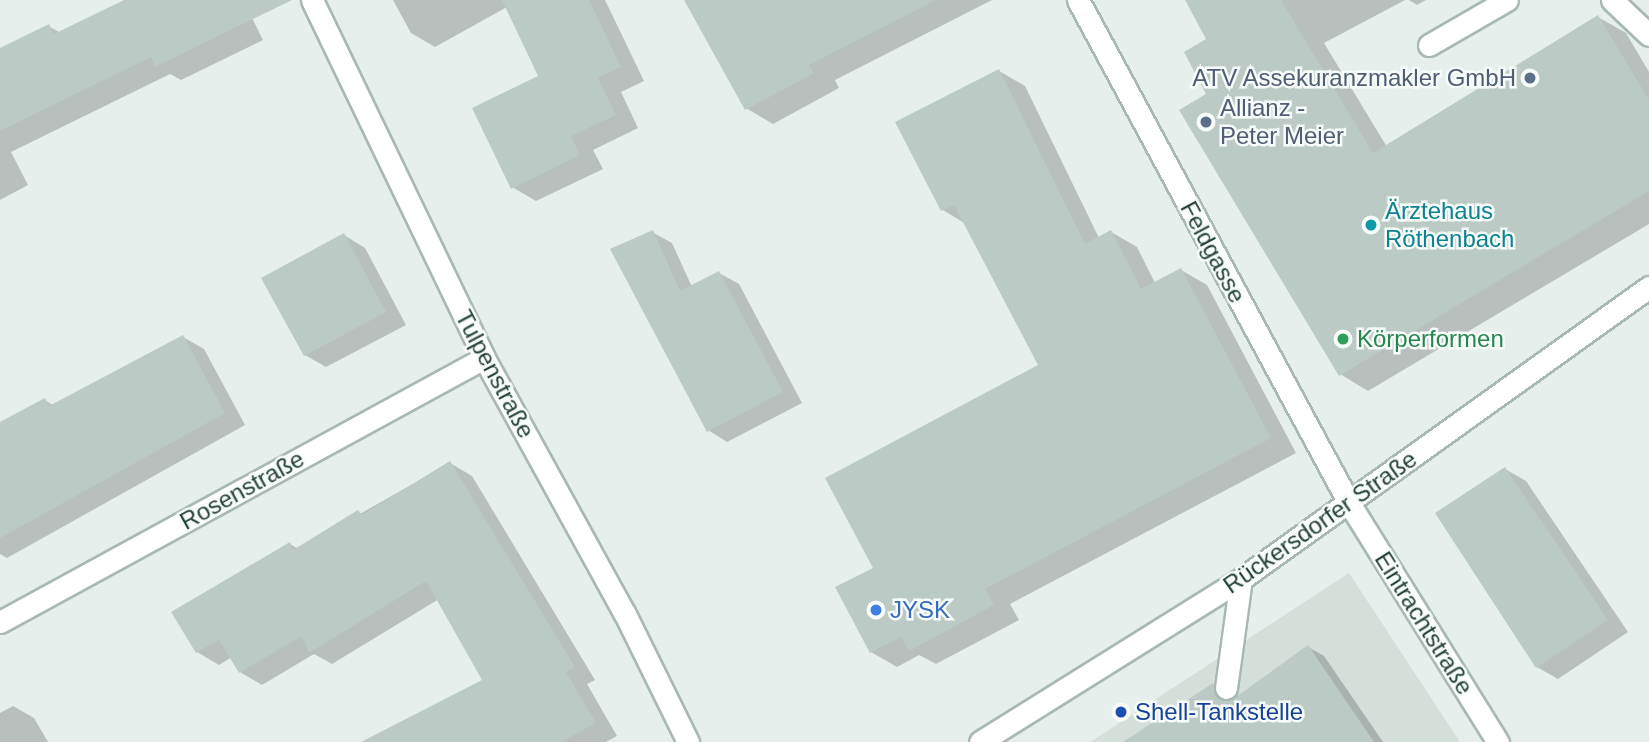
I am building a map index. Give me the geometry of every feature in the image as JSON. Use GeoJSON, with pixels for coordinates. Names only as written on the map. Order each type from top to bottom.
{"type":"FeatureCollection","features":[{"type":"Feature","properties":{"kind":"street","name":"Tulpenstraße"},"geometry":{"type":"LineString","coordinates":[[312,0],[484,358],[625,614],[688,742]]}},
{"type":"Feature","properties":{"kind":"street","name":"Feldgasse"},"geometry":{"type":"LineString","coordinates":[[1078,0],[1349,503]]}},
{"type":"Feature","properties":{"kind":"street"},"geometry":{"type":"LineString","coordinates":[[1429,45],[1507,0]]}},
{"type":"Feature","properties":{"kind":"street"},"geometry":{"type":"LineString","coordinates":[[1612,0],[1649,36]]}},
{"type":"Feature","properties":{"kind":"street","name":"Rückersdorfer Straße"},"geometry":{"type":"LineString","coordinates":[[980,742],[1241,579],[1649,287]]}},
{"type":"Feature","properties":{"kind":"street","name":"Rosenstraße"},"geometry":{"type":"LineString","coordinates":[[0,622],[484,358]]}},
{"type":"Feature","properties":{"kind":"street","name":"Eintrachtstraße"},"geometry":{"type":"LineString","coordinates":[[1349,503],[1498,742]]}},
{"type":"Feature","properties":{"kind":"street"},"geometry":{"type":"LineString","coordinates":[[1226,688],[1241,579]]}},
{"type":"Feature","properties":{"kind":"shaded area"},"geometry":{"type":"Polygon","coordinates":[[[1349,573],[1460,742],[1090,742],[1349,573]]]}},
{"type":"Feature","properties":{"kind":"building"},"geometry":{"type":"Polygon","coordinates":[[[124,0],[292,0],[155,67],[151,57],[0,131],[0,48],[49,24],[54,34],[124,0]]]}},
{"type":"Feature","properties":{"kind":"building"},"geometry":{"type":"Polygon","coordinates":[[[502,0],[589,0],[621,67],[598,78],[616,115],[571,136],[580,155],[511,189],[472,108],[538,76],[502,0]]]}},
{"type":"Feature","properties":{"kind":"building"},"geometry":{"type":"Polygon","coordinates":[[[684,0],[936,0],[809,65],[814,73],[745,110],[684,0]]]}},
{"type":"Feature","properties":{"kind":"building"},"geometry":{"type":"Polygon","coordinates":[[[1185,0],[1281,0],[1373,153],[1598,15],[1649,100],[1649,191],[1339,376],[1179,110],[1206,94],[1184,52],[1206,39],[1185,0]]]}},
{"type":"Feature","properties":{"kind":"building"},"geometry":{"type":"Polygon","coordinates":[[[999,69],[1085,244],[1111,230],[1141,289],[1181,268],[1271,438],[985,589],[994,605],[909,651],[901,637],[870,653],[835,587],[873,568],[825,478],[1038,365],[954,205],[941,211],[895,122],[999,69]]]}},
{"type":"Feature","properties":{"kind":"building"},"geometry":{"type":"Polygon","coordinates":[[[653,230],[680,291],[719,271],[783,392],[707,432],[610,249],[653,230]]]}},
{"type":"Feature","properties":{"kind":"building"},"geometry":{"type":"Polygon","coordinates":[[[344,233],[386,312],[304,356],[261,278],[344,233]]]}},
{"type":"Feature","properties":{"kind":"building"},"geometry":{"type":"Polygon","coordinates":[[[183,335],[225,413],[0,538],[0,422],[45,398],[49,406],[183,335]]]}},
{"type":"Feature","properties":{"kind":"building"},"geometry":{"type":"Polygon","coordinates":[[[450,461],[575,667],[566,672],[596,723],[561,742],[361,742],[482,680],[426,581],[309,653],[302,636],[239,673],[219,640],[196,653],[171,612],[290,542],[293,550],[358,510],[362,515],[450,461]]]}},
{"type":"Feature","properties":{"kind":"building"},"geometry":{"type":"Polygon","coordinates":[[[1505,467],[1608,620],[1536,668],[1435,513],[1505,467]]]}},
{"type":"Feature","properties":{"kind":"building"},"geometry":{"type":"Polygon","coordinates":[[[1308,645],[1374,742],[1123,742],[1213,683],[1217,698],[1232,700],[1308,645]]]}},
{"type":"Feature","properties":{"kind":"place","name":"ATV Assekuranzmakler GmbH"},"geometry":{"type":"Point","coordinates":[1530,78]}},
{"type":"Feature","properties":{"kind":"place","name":"Allianz - Peter Meier"},"geometry":{"type":"Point","coordinates":[1206,122]}},
{"type":"Feature","properties":{"kind":"place","name":"Ärztehaus Röthenbach"},"geometry":{"type":"Point","coordinates":[1371,225]}},
{"type":"Feature","properties":{"kind":"place","name":"Körperformen"},"geometry":{"type":"Point","coordinates":[1343,339]}},
{"type":"Feature","properties":{"kind":"place","name":"JYSK"},"geometry":{"type":"Point","coordinates":[876,610]}},
{"type":"Feature","properties":{"kind":"place","name":"Shell-Tankstelle"},"geometry":{"type":"Point","coordinates":[1121,712]}}]}
